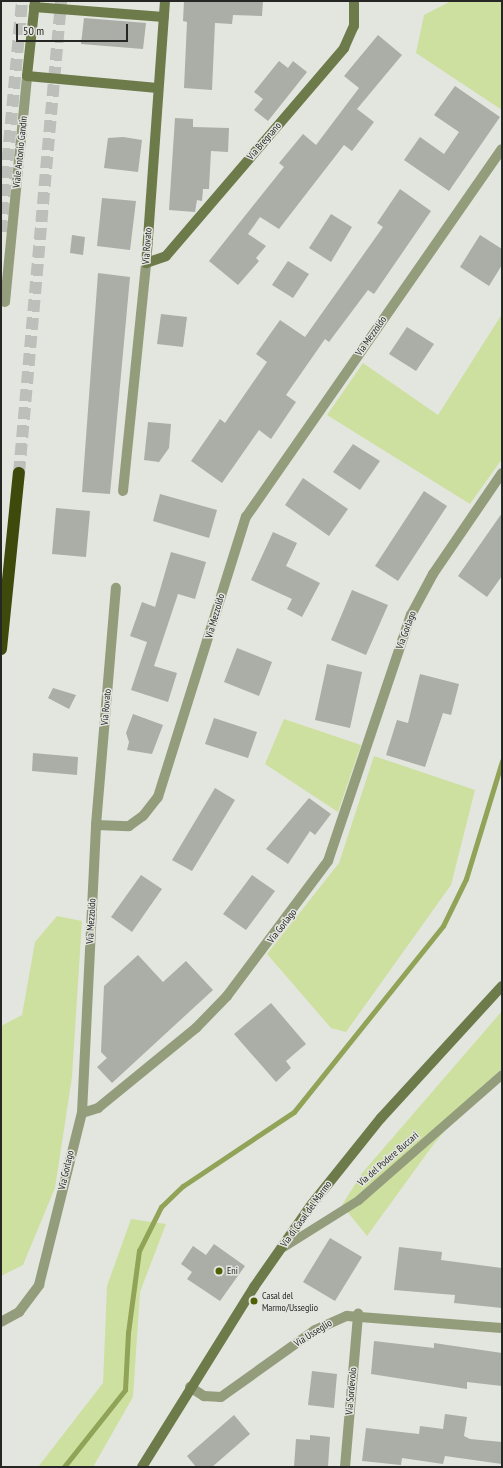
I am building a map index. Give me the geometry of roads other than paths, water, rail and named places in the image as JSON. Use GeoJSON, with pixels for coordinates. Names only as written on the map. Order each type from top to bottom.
{"type":"FeatureCollection","features":[{"type":"Feature","properties":{"kind":"highway"},"geometry":{"type":"LineString","coordinates":[[1,649],[19,473]]}},
{"type":"Feature","properties":{"kind":"street","name":"Via Rovato"},"geometry":{"type":"LineString","coordinates":[[123,491],[146,263],[157,88],[165,1]]}},
{"type":"Feature","properties":{"kind":"street","name":"Via Bregnano"},"geometry":{"type":"LineString","coordinates":[[146,263],[166,256],[344,48],[354,26],[354,1]]}},
{"type":"Feature","properties":{"kind":"street"},"geometry":{"type":"LineString","coordinates":[[34,4],[164,17]]}},
{"type":"Feature","properties":{"kind":"street","name":"Viale Antonio Gandin"},"geometry":{"type":"LineString","coordinates":[[5,302],[34,4]]}},
{"type":"Feature","properties":{"kind":"street"},"geometry":{"type":"LineString","coordinates":[[28,76],[157,88]]}},
{"type":"Feature","properties":{"kind":"street","name":"Via Mezzoldo"},"geometry":{"type":"LineString","coordinates":[[82,1113],[96,825],[129,826],[143,816],[158,797],[246,517],[502,149]]}},
{"type":"Feature","properties":{"kind":"street","name":"Via Gorlago"},"geometry":{"type":"LineString","coordinates":[[1,1322],[19,1312],[39,1285],[82,1113],[98,1108],[217,1007],[328,861],[411,615],[433,574],[502,472]]}},
{"type":"Feature","properties":{"kind":"street","name":"Via Rovato"},"geometry":{"type":"LineString","coordinates":[[96,825],[116,588]]}},
{"type":"Feature","properties":{"kind":"street","name":"Via di Casal del Marmo"},"geometry":{"type":"LineString","coordinates":[[142,1467],[190,1387],[280,1249],[350,1155],[502,986]]}},
{"type":"Feature","properties":{"kind":"street","name":"Via Usseglio"},"geometry":{"type":"LineString","coordinates":[[190,1387],[204,1396],[221,1397],[315,1330],[358,1314],[502,1328]]}},
{"type":"Feature","properties":{"kind":"street","name":"Via Sordevolo"},"geometry":{"type":"LineString","coordinates":[[345,1467],[358,1314]]}},
{"type":"Feature","properties":{"kind":"lane","name":"Via del Podere Buccari"},"geometry":{"type":"LineString","coordinates":[[280,1249],[358,1200],[502,1074]]}},
{"type":"Feature","properties":{"kind":"waterway"},"geometry":{"type":"LineString","coordinates":[[64,1467],[125,1390],[128,1333],[139,1251],[161,1207],[183,1186],[294,1112],[443,926],[466,879],[502,761]]}},
{"type":"Feature","properties":{"kind":"tunnel"},"geometry":{"type":"LineString","coordinates":[[1,232],[22,1]]}},
{"type":"Feature","properties":{"kind":"tunnel"},"geometry":{"type":"LineString","coordinates":[[19,473],[61,1]]}},
{"type":"Feature","properties":{"kind":"place","name":"Eni"},"geometry":{"type":"Point","coordinates":[219,1271]}},
{"type":"Feature","properties":{"kind":"place","name":"Casal del Marmo/Usseglio"},"geometry":{"type":"Point","coordinates":[254,1301]}}]}
